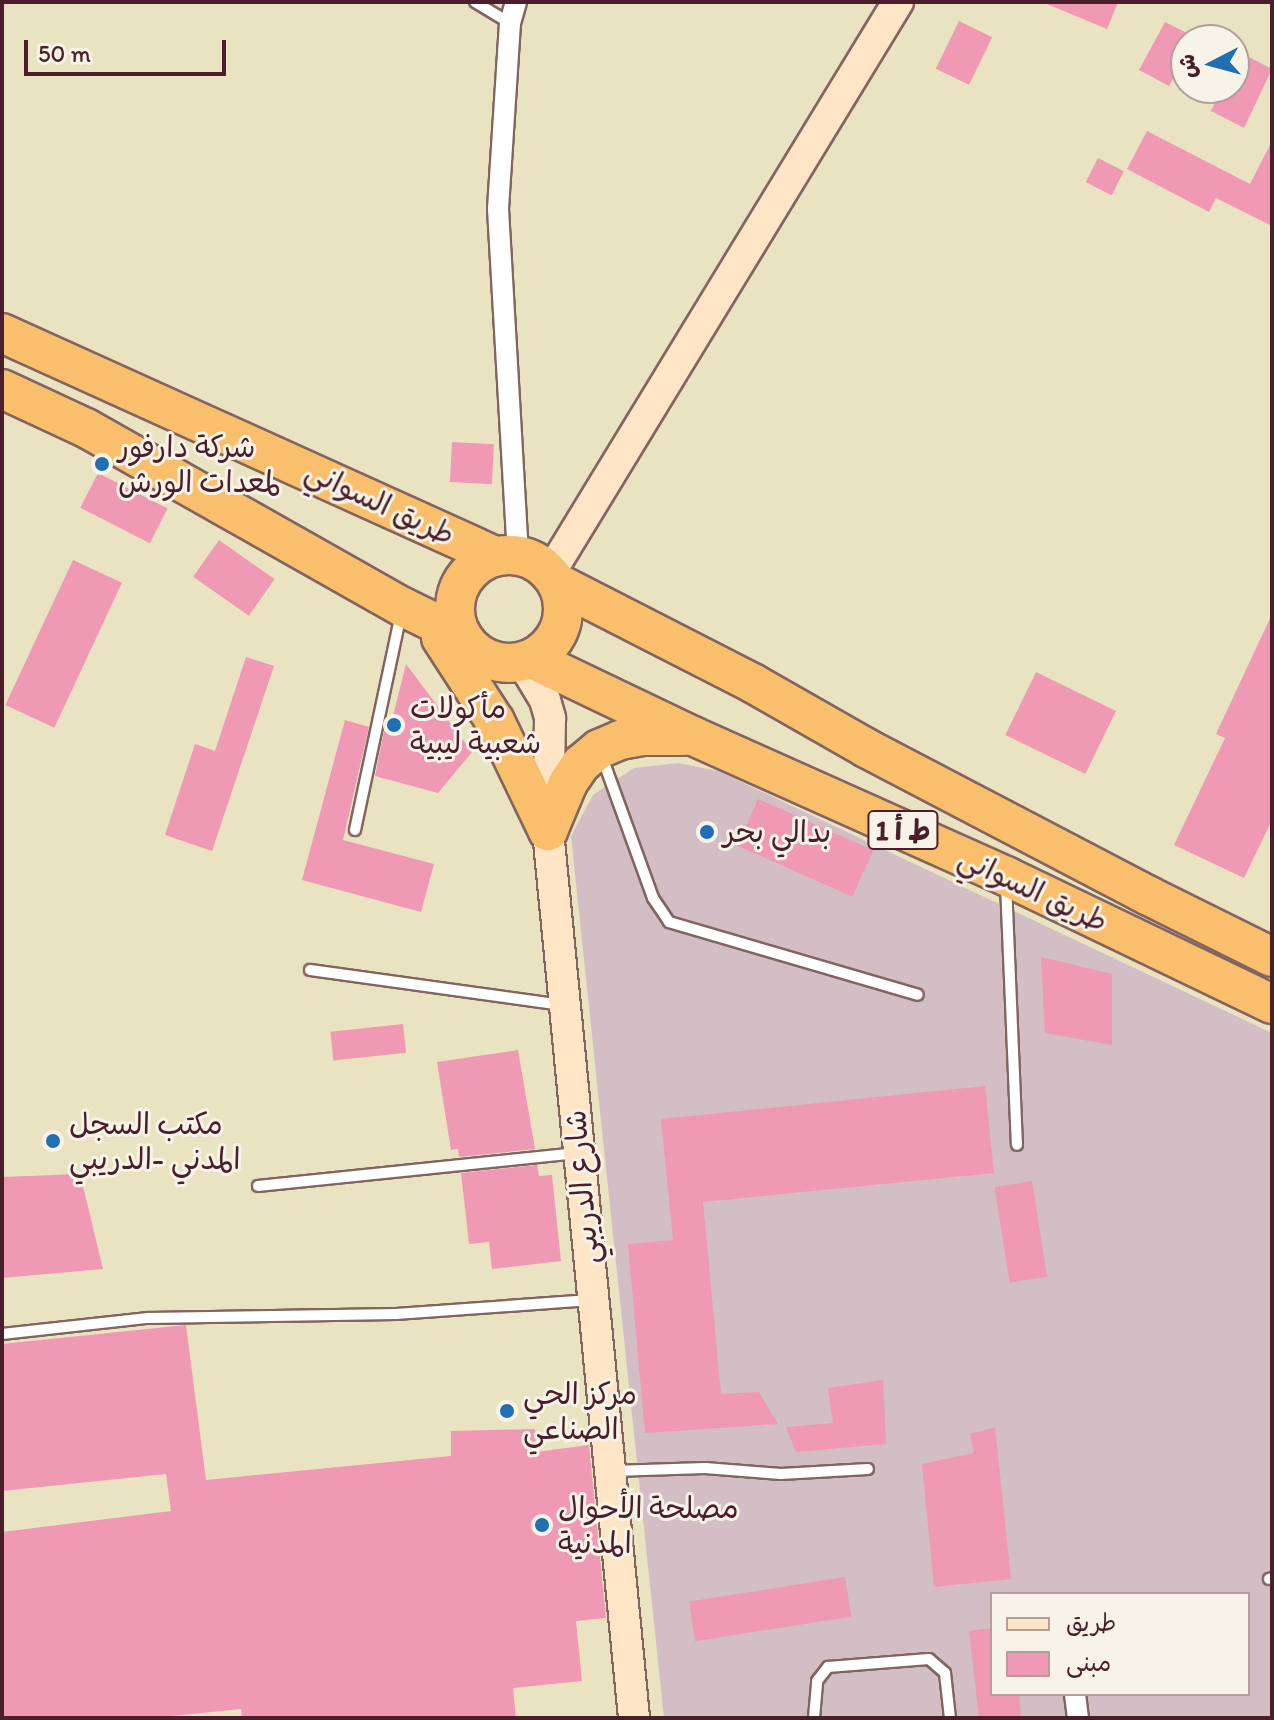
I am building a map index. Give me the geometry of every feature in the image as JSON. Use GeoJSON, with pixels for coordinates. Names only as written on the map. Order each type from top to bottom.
{"type":"FeatureCollection","features":[{"type":"Feature","properties":{"kind":"highway","name":"طريق السواني"},"geometry":{"type":"LineString","coordinates":[[2,333],[530,567],[754,684],[866,748],[1272,957]]}},
{"type":"Feature","properties":{"kind":"highway"},"geometry":{"type":"LineString","coordinates":[[2,389],[86,428],[462,636]]}},
{"type":"Feature","properties":{"kind":"highway"},"geometry":{"type":"LineString","coordinates":[[530,567],[562,595],[563,620],[552,643],[527,660],[488,659],[473,650],[462,636],[455,612],[459,588],[474,568],[530,567]]}},
{"type":"Feature","properties":{"kind":"highway"},"geometry":{"type":"LineString","coordinates":[[412,610],[474,683],[548,831]]}},
{"type":"Feature","properties":{"kind":"highway","name":"طريق السواني"},"geometry":{"type":"LineString","coordinates":[[527,660],[1006,876],[1272,1004]]}},
{"type":"Feature","properties":{"kind":"highway"},"geometry":{"type":"LineString","coordinates":[[548,831],[568,783],[581,764],[599,749],[643,736],[693,736]]}},
{"type":"Feature","properties":{"kind":"street"},"geometry":{"type":"LineString","coordinates":[[516,2],[510,23],[498,209],[530,567]]}},
{"type":"Feature","properties":{"kind":"street"},"geometry":{"type":"LineString","coordinates":[[530,567],[898,2]]}},
{"type":"Feature","properties":{"kind":"street","name":"شارع الدريبي"},"geometry":{"type":"LineString","coordinates":[[527,660],[550,718],[548,831],[634,1718]]}},
{"type":"Feature","properties":{"kind":"street"},"geometry":{"type":"LineString","coordinates":[[1075,1696],[1078,1718]]}},
{"type":"Feature","properties":{"kind":"lane"},"geometry":{"type":"LineString","coordinates":[[475,2],[510,23]]}},
{"type":"Feature","properties":{"kind":"lane"},"geometry":{"type":"LineString","coordinates":[[355,830],[412,610]]}},
{"type":"Feature","properties":{"kind":"lane"},"geometry":{"type":"LineString","coordinates":[[599,749],[653,898],[669,922],[918,995]]}},
{"type":"Feature","properties":{"kind":"lane"},"geometry":{"type":"LineString","coordinates":[[1006,876],[1017,1145]]}},
{"type":"Feature","properties":{"kind":"lane"},"geometry":{"type":"LineString","coordinates":[[310,970],[565,1005]]}},
{"type":"Feature","properties":{"kind":"lane"},"geometry":{"type":"LineString","coordinates":[[258,1186],[579,1153]]}},
{"type":"Feature","properties":{"kind":"lane"},"geometry":{"type":"LineString","coordinates":[[2,1334],[148,1318],[396,1314],[593,1300]]}},
{"type":"Feature","properties":{"kind":"lane"},"geometry":{"type":"LineString","coordinates":[[611,1471],[705,1468],[781,1474],[868,1469]]}},
{"type":"Feature","properties":{"kind":"lane"},"geometry":{"type":"LineString","coordinates":[[814,1718],[817,1681],[828,1667],[929,1659],[945,1673],[950,1718]]}},
{"type":"Feature","properties":{"kind":"shaded area"},"geometry":{"type":"Polygon","coordinates":[[[678,763],[718,771],[1272,1033],[1272,1718],[664,1718],[571,836],[593,795],[634,768],[678,763]]]}},
{"type":"Feature","properties":{"kind":"building"},"geometry":{"type":"Polygon","coordinates":[[[1042,2],[1118,2],[1107,29],[1042,2]]]}},
{"type":"Feature","properties":{"kind":"building"},"geometry":{"type":"Polygon","coordinates":[[[959,21],[992,37],[969,85],[936,69],[959,21]]]}},
{"type":"Feature","properties":{"kind":"building"},"geometry":{"type":"Polygon","coordinates":[[[1165,22],[1170,24],[1169,86],[1139,70],[1165,22]]]}},
{"type":"Feature","properties":{"kind":"building"},"geometry":{"type":"Polygon","coordinates":[[[1250,58],[1272,69],[1244,128],[1211,111],[1214,104],[1250,104],[1250,58]]]}},
{"type":"Feature","properties":{"kind":"building"},"geometry":{"type":"Polygon","coordinates":[[[1147,131],[1250,184],[1272,141],[1272,226],[1216,198],[1209,212],[1127,169],[1147,131]]]}},
{"type":"Feature","properties":{"kind":"building"},"geometry":{"type":"Polygon","coordinates":[[[1098,158],[1124,171],[1112,195],[1086,182],[1098,158]]]}},
{"type":"Feature","properties":{"kind":"building"},"geometry":{"type":"Polygon","coordinates":[[[452,442],[494,444],[492,484],[450,482],[452,442]]]}},
{"type":"Feature","properties":{"kind":"building"},"geometry":{"type":"Polygon","coordinates":[[[98,473],[167,508],[150,543],[80,508],[98,473]]]}},
{"type":"Feature","properties":{"kind":"building"},"geometry":{"type":"Polygon","coordinates":[[[219,540],[275,579],[249,616],[193,577],[219,540]]]}},
{"type":"Feature","properties":{"kind":"building"},"geometry":{"type":"Polygon","coordinates":[[[73,560],[122,583],[54,728],[5,705],[73,560]]]}},
{"type":"Feature","properties":{"kind":"building"},"geometry":{"type":"Polygon","coordinates":[[[1272,614],[1272,820],[1244,878],[1174,845],[1225,738],[1216,734],[1272,614]]]}},
{"type":"Feature","properties":{"kind":"building"},"geometry":{"type":"Polygon","coordinates":[[[246,657],[274,666],[212,851],[165,835],[195,744],[215,751],[246,657]]]}},
{"type":"Feature","properties":{"kind":"building"},"geometry":{"type":"Polygon","coordinates":[[[406,664],[472,752],[438,793],[375,776],[384,731],[389,732],[406,664]]]}},
{"type":"Feature","properties":{"kind":"building"},"geometry":{"type":"Polygon","coordinates":[[[1036,672],[1116,711],[1085,774],[1005,735],[1036,672]]]}},
{"type":"Feature","properties":{"kind":"building"},"geometry":{"type":"Polygon","coordinates":[[[345,720],[369,727],[343,840],[434,864],[421,912],[302,880],[345,720]]]}},
{"type":"Feature","properties":{"kind":"building"},"geometry":{"type":"Polygon","coordinates":[[[758,799],[873,850],[852,897],[737,846],[758,799]]]}},
{"type":"Feature","properties":{"kind":"building"},"geometry":{"type":"Polygon","coordinates":[[[1041,957],[1112,974],[1112,1045],[1045,1033],[1041,957]]]}},
{"type":"Feature","properties":{"kind":"building"},"geometry":{"type":"Polygon","coordinates":[[[403,1024],[406,1053],[333,1060],[330,1032],[403,1024]]]}},
{"type":"Feature","properties":{"kind":"building"},"geometry":{"type":"Polygon","coordinates":[[[518,1050],[535,1149],[459,1157],[458,1149],[451,1150],[437,1062],[518,1050]]]}},
{"type":"Feature","properties":{"kind":"building"},"geometry":{"type":"Polygon","coordinates":[[[985,1086],[994,1173],[703,1202],[721,1394],[759,1392],[778,1424],[645,1433],[628,1244],[673,1240],[661,1119],[985,1086]]]}},
{"type":"Feature","properties":{"kind":"building"},"geometry":{"type":"Polygon","coordinates":[[[537,1165],[539,1176],[552,1175],[561,1261],[492,1269],[489,1242],[469,1244],[461,1173],[537,1165]]]}},
{"type":"Feature","properties":{"kind":"building"},"geometry":{"type":"Polygon","coordinates":[[[80,1174],[103,1269],[2,1278],[2,1177],[80,1174]]]}},
{"type":"Feature","properties":{"kind":"building"},"geometry":{"type":"Polygon","coordinates":[[[1032,1181],[1047,1277],[1010,1283],[994,1187],[1032,1181]]]}},
{"type":"Feature","properties":{"kind":"building"},"geometry":{"type":"Polygon","coordinates":[[[186,1325],[206,1480],[451,1456],[451,1431],[535,1429],[536,1452],[589,1445],[606,1618],[576,1621],[582,1681],[513,1688],[516,1718],[242,1718],[241,1709],[152,1718],[2,1718],[2,1532],[171,1511],[166,1474],[2,1491],[2,1344],[186,1325]]]}},
{"type":"Feature","properties":{"kind":"building"},"geometry":{"type":"Polygon","coordinates":[[[883,1380],[886,1444],[796,1452],[786,1427],[833,1423],[828,1388],[883,1380]]]}},
{"type":"Feature","properties":{"kind":"building"},"geometry":{"type":"Polygon","coordinates":[[[995,1427],[1011,1579],[934,1587],[922,1464],[974,1453],[970,1434],[995,1427]]]}},
{"type":"Feature","properties":{"kind":"building"},"geometry":{"type":"Polygon","coordinates":[[[845,1577],[851,1617],[695,1641],[689,1602],[845,1577]]]}},
{"type":"Feature","properties":{"kind":"building"},"geometry":{"type":"Polygon","coordinates":[[[990,1628],[990,1696],[1019,1696],[1021,1718],[979,1718],[969,1631],[990,1628]]]}},
{"type":"Feature","properties":{"kind":"place","name":"شركة دارفور لمعدات الورش"},"geometry":{"type":"Point","coordinates":[102,464]}},
{"type":"Feature","properties":{"kind":"place","name":"مأكولات شعبية ليبية"},"geometry":{"type":"Point","coordinates":[394,725]}},
{"type":"Feature","properties":{"kind":"place","name":"بدالي بحر"},"geometry":{"type":"Point","coordinates":[707,832]}},
{"type":"Feature","properties":{"kind":"place","name":"مكتب السجل المدني -الدريبي"},"geometry":{"type":"Point","coordinates":[53,1141]}},
{"type":"Feature","properties":{"kind":"place","name":"مركز الحي الصناعي"},"geometry":{"type":"Point","coordinates":[507,1411]}},
{"type":"Feature","properties":{"kind":"place","name":"مصلحة الأحوال المدنية"},"geometry":{"type":"Point","coordinates":[542,1525]}}]}
